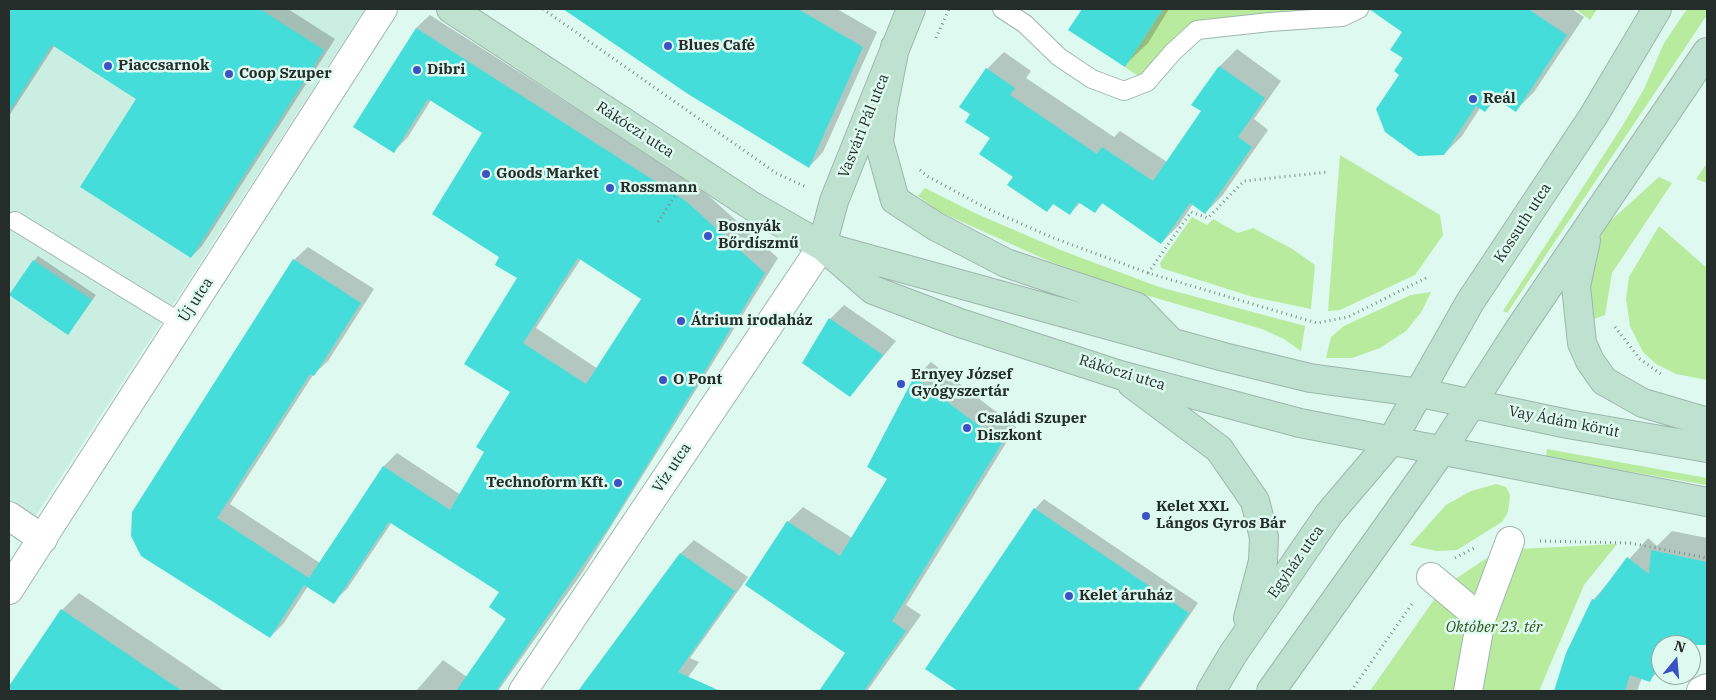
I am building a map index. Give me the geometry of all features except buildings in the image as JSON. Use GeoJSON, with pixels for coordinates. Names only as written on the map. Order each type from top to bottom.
{"type":"FeatureCollection","features":[{"type":"Feature","properties":{"kind":"street","name":"Új utca"},"geometry":{"type":"LineString","coordinates":[[9,590],[383,9]]}},
{"type":"Feature","properties":{"kind":"street","name":"Rákóczi utca"},"geometry":{"type":"LineString","coordinates":[[451,9],[752,206],[822,246],[874,290],[960,323],[1120,375],[1300,423],[1442,450]]}},
{"type":"Feature","properties":{"kind":"street","name":"Vasvári Pál utca"},"geometry":{"type":"LineString","coordinates":[[822,246],[834,201],[911,9]]}},
{"type":"Feature","properties":{"kind":"street","name":"Kossuth utca"},"geometry":{"type":"LineString","coordinates":[[1392,440],[1421,393],[1470,302],[1594,115],[1657,9]]}},
{"type":"Feature","properties":{"kind":"street"},"geometry":{"type":"LineString","coordinates":[[896,47],[883,108],[879,142],[895,200],[935,226],[1006,263],[1137,307],[1169,340]]}},
{"type":"Feature","properties":{"kind":"street"},"geometry":{"type":"LineString","coordinates":[[1271,691],[1442,450],[1516,334],[1707,52]]}},
{"type":"Feature","properties":{"kind":"street"},"geometry":{"type":"LineString","coordinates":[[1588,226],[1576,286],[1582,343],[1590,361],[1604,382],[1643,403],[1707,422]]}},
{"type":"Feature","properties":{"kind":"street","name":"Rákóczi utca"},"geometry":{"type":"LineString","coordinates":[[822,246],[1169,340],[1224,357],[1310,378],[1421,393]]}},
{"type":"Feature","properties":{"kind":"street","name":"Víz utca"},"geometry":{"type":"LineString","coordinates":[[523,691],[822,246]]}},
{"type":"Feature","properties":{"kind":"street"},"geometry":{"type":"LineString","coordinates":[[1120,375],[1219,448],[1255,501],[1264,537],[1263,561],[1248,620],[1233,654]]}},
{"type":"Feature","properties":{"kind":"street","name":"Vay Ádám körút"},"geometry":{"type":"LineString","coordinates":[[1421,393],[1568,424],[1707,448]]}},
{"type":"Feature","properties":{"kind":"street","name":"Egyház utca"},"geometry":{"type":"LineString","coordinates":[[1211,691],[1233,654],[1329,514],[1392,440]]}},
{"type":"Feature","properties":{"kind":"street"},"geometry":{"type":"LineString","coordinates":[[1442,450],[1707,502]]}},
{"type":"Feature","properties":{"kind":"street"},"geometry":{"type":"LineString","coordinates":[[9,516],[43,539]]}},
{"type":"Feature","properties":{"kind":"street"},"geometry":{"type":"LineString","coordinates":[[1468,691],[1481,619],[1510,541]]}},
{"type":"Feature","properties":{"kind":"street"},"geometry":{"type":"LineString","coordinates":[[1431,577],[1481,619]]}},
{"type":"Feature","properties":{"kind":"street"},"geometry":{"type":"LineString","coordinates":[[1701,691],[1707,688]]}},
{"type":"Feature","properties":{"kind":"lane"},"geometry":{"type":"LineString","coordinates":[[1002,9],[1024,24],[1059,57],[1092,78],[1124,91],[1147,82],[1173,52],[1197,30],[1342,17],[1359,9]]}},
{"type":"Feature","properties":{"kind":"lane"},"geometry":{"type":"LineString","coordinates":[[15,221],[181,323]]}},
{"type":"Feature","properties":{"kind":"path"},"geometry":{"type":"LineString","coordinates":[[543,9],[776,173]]}},
{"type":"Feature","properties":{"kind":"path"},"geometry":{"type":"LineString","coordinates":[[1148,273],[1191,212],[1208,218],[1244,182],[1328,172]]}},
{"type":"Feature","properties":{"kind":"path"},"geometry":{"type":"LineString","coordinates":[[927,176],[986,208],[1051,237],[1148,273],[1318,323],[1348,317],[1426,278]]}},
{"type":"Feature","properties":{"kind":"path"},"geometry":{"type":"LineString","coordinates":[[658,222],[676,195]]}},
{"type":"Feature","properties":{"kind":"path"},"geometry":{"type":"LineString","coordinates":[[1615,327],[1640,359],[1667,378]]}},
{"type":"Feature","properties":{"kind":"path"},"geometry":{"type":"LineString","coordinates":[[1351,691],[1431,577],[1470,549],[1490,543],[1510,541],[1623,543],[1707,558]]}},
{"type":"Feature","properties":{"kind":"shaded area"},"geometry":{"type":"Polygon","coordinates":[[[9,9],[365,9],[33,520],[9,504],[9,9]]]}},
{"type":"Feature","properties":{"kind":"green space"},"geometry":{"type":"Polygon","coordinates":[[[1163,9],[1359,9],[1197,30],[1147,82],[1125,67],[1163,9]]]}},
{"type":"Feature","properties":{"kind":"green space"},"geometry":{"type":"Polygon","coordinates":[[[1576,9],[1597,9],[1590,20],[1576,9]]]}},
{"type":"Feature","properties":{"kind":"green space"},"geometry":{"type":"Polygon","coordinates":[[[1687,9],[1707,9],[1707,15],[1507,313],[1503,311],[1623,125],[1644,89],[1664,43],[1687,9]]]}},
{"type":"Feature","properties":{"kind":"green space"},"geometry":{"type":"Polygon","coordinates":[[[1340,155],[1440,215],[1443,235],[1415,275],[1340,310],[1328,311],[1340,155]]]}},
{"type":"Feature","properties":{"kind":"green space"},"geometry":{"type":"Polygon","coordinates":[[[1707,163],[1707,183],[1696,179],[1707,163]]]}},
{"type":"Feature","properties":{"kind":"green space"},"geometry":{"type":"Polygon","coordinates":[[[1659,177],[1672,183],[1612,273],[1605,315],[1594,319],[1590,287],[1591,267],[1597,243],[1607,224],[1659,177]]]}},
{"type":"Feature","properties":{"kind":"green space"},"geometry":{"type":"Polygon","coordinates":[[[925,188],[977,214],[1063,251],[1159,287],[1305,326],[1301,351],[1284,339],[1262,329],[1132,291],[1049,261],[940,212],[918,196],[925,188]]]}},
{"type":"Feature","properties":{"kind":"green space"},"geometry":{"type":"Polygon","coordinates":[[[1192,217],[1207,225],[1213,219],[1238,233],[1253,228],[1294,250],[1315,265],[1311,309],[1253,297],[1161,268],[1160,263],[1192,217]]]}},
{"type":"Feature","properties":{"kind":"green space"},"geometry":{"type":"Polygon","coordinates":[[[1659,226],[1707,268],[1707,380],[1676,374],[1656,364],[1643,352],[1630,326],[1626,299],[1629,277],[1659,226]]]}},
{"type":"Feature","properties":{"kind":"green space"},"geometry":{"type":"Polygon","coordinates":[[[1431,292],[1422,311],[1406,331],[1380,348],[1352,358],[1326,358],[1331,337],[1344,326],[1411,295],[1431,292]]]}},
{"type":"Feature","properties":{"kind":"green space"},"geometry":{"type":"Polygon","coordinates":[[[1547,449],[1707,478],[1707,485],[1546,457],[1547,449]]]}},
{"type":"Feature","properties":{"kind":"green space"},"geometry":{"type":"Polygon","coordinates":[[[1496,484],[1506,487],[1510,495],[1508,512],[1502,522],[1457,550],[1436,551],[1410,545],[1446,505],[1471,491],[1496,484]]]}},
{"type":"Feature","properties":{"kind":"green space","name":"Október 23. tér"},"geometry":{"type":"Polygon","coordinates":[[[1617,544],[1584,585],[1539,691],[1370,691],[1443,587],[1499,550],[1617,544]]]}},
{"type":"Feature","properties":{"kind":"place","name":"Blues Café"},"geometry":{"type":"Point","coordinates":[668,46]}},
{"type":"Feature","properties":{"kind":"place","name":"Piaccsarnok"},"geometry":{"type":"Point","coordinates":[108,66]}},
{"type":"Feature","properties":{"kind":"place","name":"Dibri"},"geometry":{"type":"Point","coordinates":[417,70]}},
{"type":"Feature","properties":{"kind":"place","name":"Coop Szuper"},"geometry":{"type":"Point","coordinates":[229,74]}},
{"type":"Feature","properties":{"kind":"place","name":"Reál"},"geometry":{"type":"Point","coordinates":[1473,99]}},
{"type":"Feature","properties":{"kind":"place","name":"Goods Market"},"geometry":{"type":"Point","coordinates":[486,174]}},
{"type":"Feature","properties":{"kind":"place","name":"Rossmann"},"geometry":{"type":"Point","coordinates":[610,188]}},
{"type":"Feature","properties":{"kind":"place","name":"Bosnyák Bőrdíszmű"},"geometry":{"type":"Point","coordinates":[708,236]}},
{"type":"Feature","properties":{"kind":"place","name":"Átrium irodaház"},"geometry":{"type":"Point","coordinates":[681,321]}},
{"type":"Feature","properties":{"kind":"place","name":"O Pont"},"geometry":{"type":"Point","coordinates":[663,380]}},
{"type":"Feature","properties":{"kind":"place","name":"Ernyey József Gyógyszertár"},"geometry":{"type":"Point","coordinates":[901,384]}},
{"type":"Feature","properties":{"kind":"place","name":"Családi Szuper Diszkont"},"geometry":{"type":"Point","coordinates":[967,428]}},
{"type":"Feature","properties":{"kind":"place","name":"Technoform Kft."},"geometry":{"type":"Point","coordinates":[618,483]}},
{"type":"Feature","properties":{"kind":"place","name":"Kelet XXL Lángos Gyros Bár"},"geometry":{"type":"Point","coordinates":[1146,516]}},
{"type":"Feature","properties":{"kind":"place","name":"Kelet áruház"},"geometry":{"type":"Point","coordinates":[1069,596]}}]}
